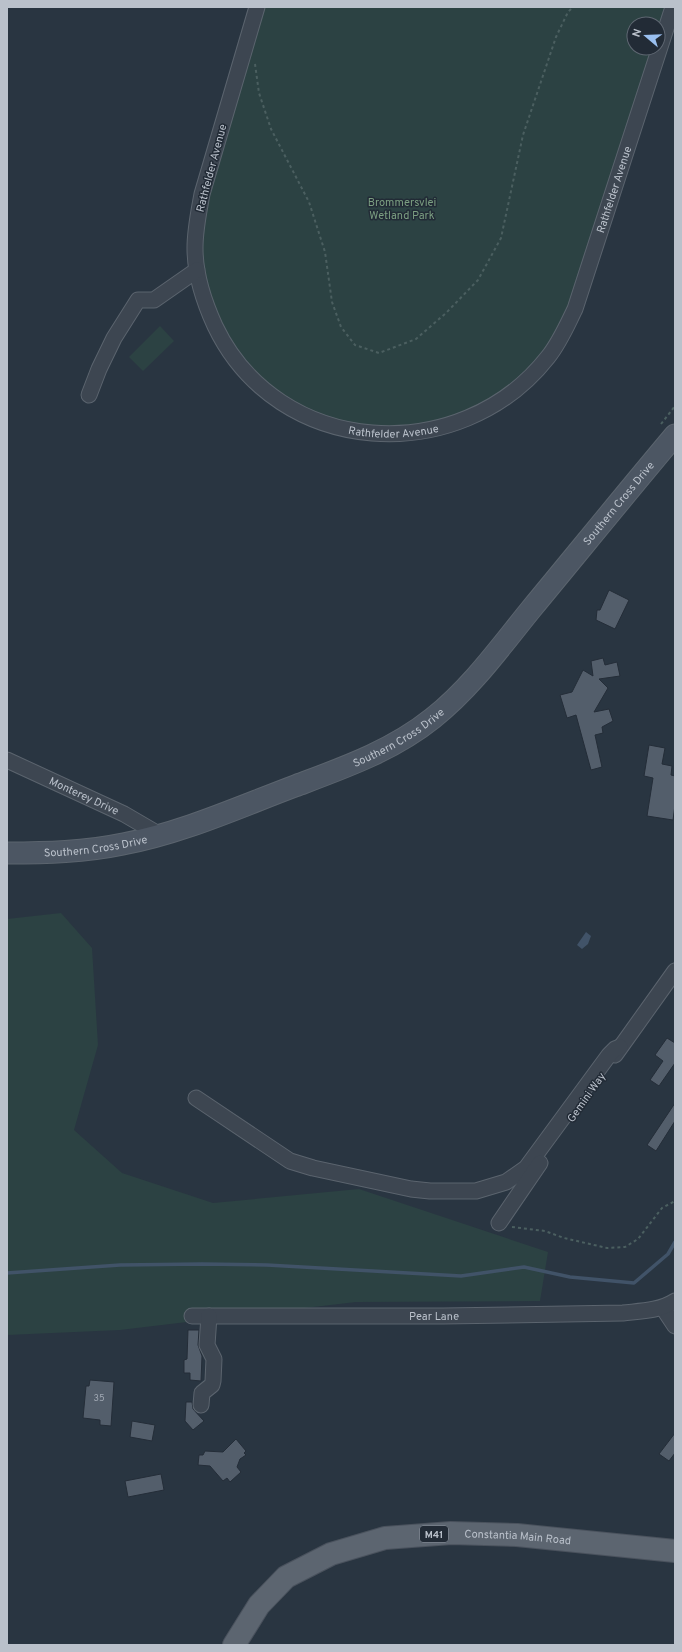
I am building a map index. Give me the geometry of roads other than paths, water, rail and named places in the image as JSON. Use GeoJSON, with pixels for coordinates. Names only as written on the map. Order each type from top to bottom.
{"type":"FeatureCollection","features":[{"type":"Feature","properties":{"kind":"main road","name":"Constantia Main Road"},"geometry":{"type":"LineString","coordinates":[[234,1645],[259,1605],[286,1577],[331,1554],[385,1538],[451,1533],[517,1535],[675,1551]]}},
{"type":"Feature","properties":{"kind":"street","name":"Rathfelder Avenue"},"geometry":{"type":"LineString","coordinates":[[257,7],[202,194],[195,248],[197,270],[202,291],[209,314],[226,346],[235,360],[261,387],[298,411],[319,421],[349,430],[374,434],[413,432],[455,423],[476,415],[494,406],[514,391],[531,376],[549,356],[562,336],[575,309],[673,7]]}},
{"type":"Feature","properties":{"kind":"street"},"geometry":{"type":"LineString","coordinates":[[89,395],[99,369],[114,338],[138,300],[154,300],[197,270]]}},
{"type":"Feature","properties":{"kind":"street","name":"Southern Cross Drive"},"geometry":{"type":"LineString","coordinates":[[7,853],[37,853],[96,848],[121,845],[160,835],[226,812],[344,767],[389,747],[432,719],[471,682],[668,430]]}},
{"type":"Feature","properties":{"kind":"street","name":"Monterey Drive"},"geometry":{"type":"LineString","coordinates":[[7,760],[124,814],[160,835]]}},
{"type":"Feature","properties":{"kind":"street","name":"Gemini Way"},"geometry":{"type":"LineString","coordinates":[[500,1221],[620,1047],[675,971]]}},
{"type":"Feature","properties":{"kind":"street"},"geometry":{"type":"LineString","coordinates":[[196,1098],[290,1161],[313,1168],[412,1189],[430,1191],[476,1191],[506,1182],[526,1168],[609,1055],[615,1049],[620,1047]]}},
{"type":"Feature","properties":{"kind":"street"},"geometry":{"type":"LineString","coordinates":[[669,1304],[675,1326]]}},
{"type":"Feature","properties":{"kind":"street","name":"Pear Lane"},"geometry":{"type":"LineString","coordinates":[[192,1316],[443,1316],[623,1313],[649,1311],[669,1304]]}},
{"type":"Feature","properties":{"kind":"street"},"geometry":{"type":"LineString","coordinates":[[201,1406],[202,1393],[212,1385],[214,1381],[214,1359],[208,1347],[209,1316]]}},
{"type":"Feature","properties":{"kind":"water"},"geometry":{"type":"Polygon","coordinates":[[[586,932],[591,936],[588,944],[582,949],[577,945],[586,932]]]}},
{"type":"Feature","properties":{"kind":"waterway"},"geometry":{"type":"LineString","coordinates":[[7,1273],[120,1265],[202,1264],[267,1265],[461,1276],[524,1267],[570,1277],[634,1283],[668,1254],[675,1242]]}},
{"type":"Feature","properties":{"kind":"park label","name":"Brommersvlei Wetland Park"},"geometry":{"type":"Point","coordinates":[402,208]}}]}
